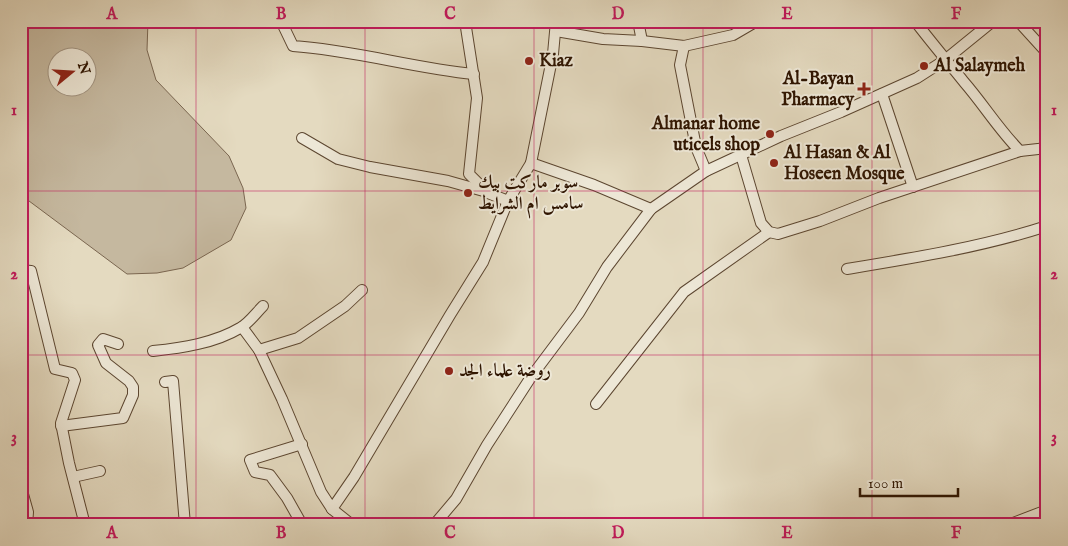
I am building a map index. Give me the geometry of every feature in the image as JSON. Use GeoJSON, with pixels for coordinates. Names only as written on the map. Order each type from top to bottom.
{"type":"FeatureCollection","features":[{"type":"Feature","properties":{"kind":"street"},"geometry":{"type":"LineString","coordinates":[[281,21],[293,46],[326,48],[434,70],[474,74]]}},
{"type":"Feature","properties":{"kind":"street"},"geometry":{"type":"LineString","coordinates":[[464,21],[477,98],[469,174],[488,193]]}},
{"type":"Feature","properties":{"kind":"street"},"geometry":{"type":"LineString","coordinates":[[638,21],[642,41]]}},
{"type":"Feature","properties":{"kind":"street"},"geometry":{"type":"LineString","coordinates":[[332,509],[354,477],[483,262],[508,201],[531,162],[544,106],[556,26],[603,39],[684,46],[733,35],[757,21]]}},
{"type":"Feature","properties":{"kind":"street"},"geometry":{"type":"LineString","coordinates":[[915,21],[945,60],[965,82],[1004,134],[1020,151]]}},
{"type":"Feature","properties":{"kind":"street"},"geometry":{"type":"LineString","coordinates":[[434,525],[456,499],[488,444],[532,377],[579,313],[607,267],[651,209],[706,171],[781,136],[917,78],[945,60],[993,21]]}},
{"type":"Feature","properties":{"kind":"street"},"geometry":{"type":"LineString","coordinates":[[1018,21],[1047,53]]}},
{"type":"Feature","properties":{"kind":"street"},"geometry":{"type":"LineString","coordinates":[[684,46],[680,65],[696,147],[706,171]]}},
{"type":"Feature","properties":{"kind":"street"},"geometry":{"type":"LineString","coordinates":[[882,94],[912,187]]}},
{"type":"Feature","properties":{"kind":"street"},"geometry":{"type":"LineString","coordinates":[[302,138],[338,159],[370,167],[448,181],[508,201]]}},
{"type":"Feature","properties":{"kind":"street"},"geometry":{"type":"LineString","coordinates":[[741,154],[761,223],[769,232],[778,234],[1020,151],[1047,148]]}},
{"type":"Feature","properties":{"kind":"street"},"geometry":{"type":"LineString","coordinates":[[531,162],[594,185],[651,209]]}},
{"type":"Feature","properties":{"kind":"street"},"geometry":{"type":"LineString","coordinates":[[847,269],[958,250],[1020,235],[1047,226]]}},
{"type":"Feature","properties":{"kind":"street"},"geometry":{"type":"LineString","coordinates":[[596,404],[684,292],[769,232]]}},
{"type":"Feature","properties":{"kind":"street"},"geometry":{"type":"LineString","coordinates":[[21,270],[32,271],[55,368],[72,373],[75,380],[61,426],[85,525]]}},
{"type":"Feature","properties":{"kind":"street"},"geometry":{"type":"LineString","coordinates":[[259,350],[298,338],[344,306],[362,290]]}},
{"type":"Feature","properties":{"kind":"street"},"geometry":{"type":"LineString","coordinates":[[153,351],[182,348],[219,338],[242,327],[263,306]]}},
{"type":"Feature","properties":{"kind":"street"},"geometry":{"type":"LineString","coordinates":[[242,327],[259,350],[322,492],[332,509],[352,525]]}},
{"type":"Feature","properties":{"kind":"street"},"geometry":{"type":"LineString","coordinates":[[61,426],[123,418],[134,395],[133,387],[129,381],[106,363],[98,345],[103,339],[118,344]]}},
{"type":"Feature","properties":{"kind":"street"},"geometry":{"type":"LineString","coordinates":[[165,382],[173,382],[185,525]]}},
{"type":"Feature","properties":{"kind":"street"},"geometry":{"type":"LineString","coordinates":[[297,525],[300,521],[287,498],[270,475],[256,472],[250,460],[302,444]]}},
{"type":"Feature","properties":{"kind":"street"},"geometry":{"type":"LineString","coordinates":[[73,477],[100,471]]}},
{"type":"Feature","properties":{"kind":"street"},"geometry":{"type":"LineString","coordinates":[[21,487],[28,512],[27,525]]}},
{"type":"Feature","properties":{"kind":"street"},"geometry":{"type":"LineString","coordinates":[[1002,525],[1019,522],[1047,510]]}},
{"type":"Feature","properties":{"kind":"shaded area"},"geometry":{"type":"Polygon","coordinates":[[[21,21],[148,21],[147,50],[156,80],[229,156],[243,188],[246,208],[231,240],[183,268],[157,273],[127,274],[21,195],[21,21]]]}},
{"type":"Feature","properties":{"kind":"place","name":"Kiaz"},"geometry":{"type":"Point","coordinates":[529,61]}},
{"type":"Feature","properties":{"kind":"place","name":"Al Salaymeh"},"geometry":{"type":"Point","coordinates":[924,66]}},
{"type":"Feature","properties":{"kind":"place","name":"Al-Bayan Pharmacy"},"geometry":{"type":"Point","coordinates":[864,89]}},
{"type":"Feature","properties":{"kind":"place","name":"Almanar home uticels shop"},"geometry":{"type":"Point","coordinates":[770,134]}},
{"type":"Feature","properties":{"kind":"place","name":"Al Hasan & Al Hoseen Mosque"},"geometry":{"type":"Point","coordinates":[774,163]}},
{"type":"Feature","properties":{"kind":"place","name":"سوبر ماركت بيك سامس ام الشرايط"},"geometry":{"type":"Point","coordinates":[468,193]}},
{"type":"Feature","properties":{"kind":"place","name":"روضة علماء الجد"},"geometry":{"type":"Point","coordinates":[449,371]}}]}
